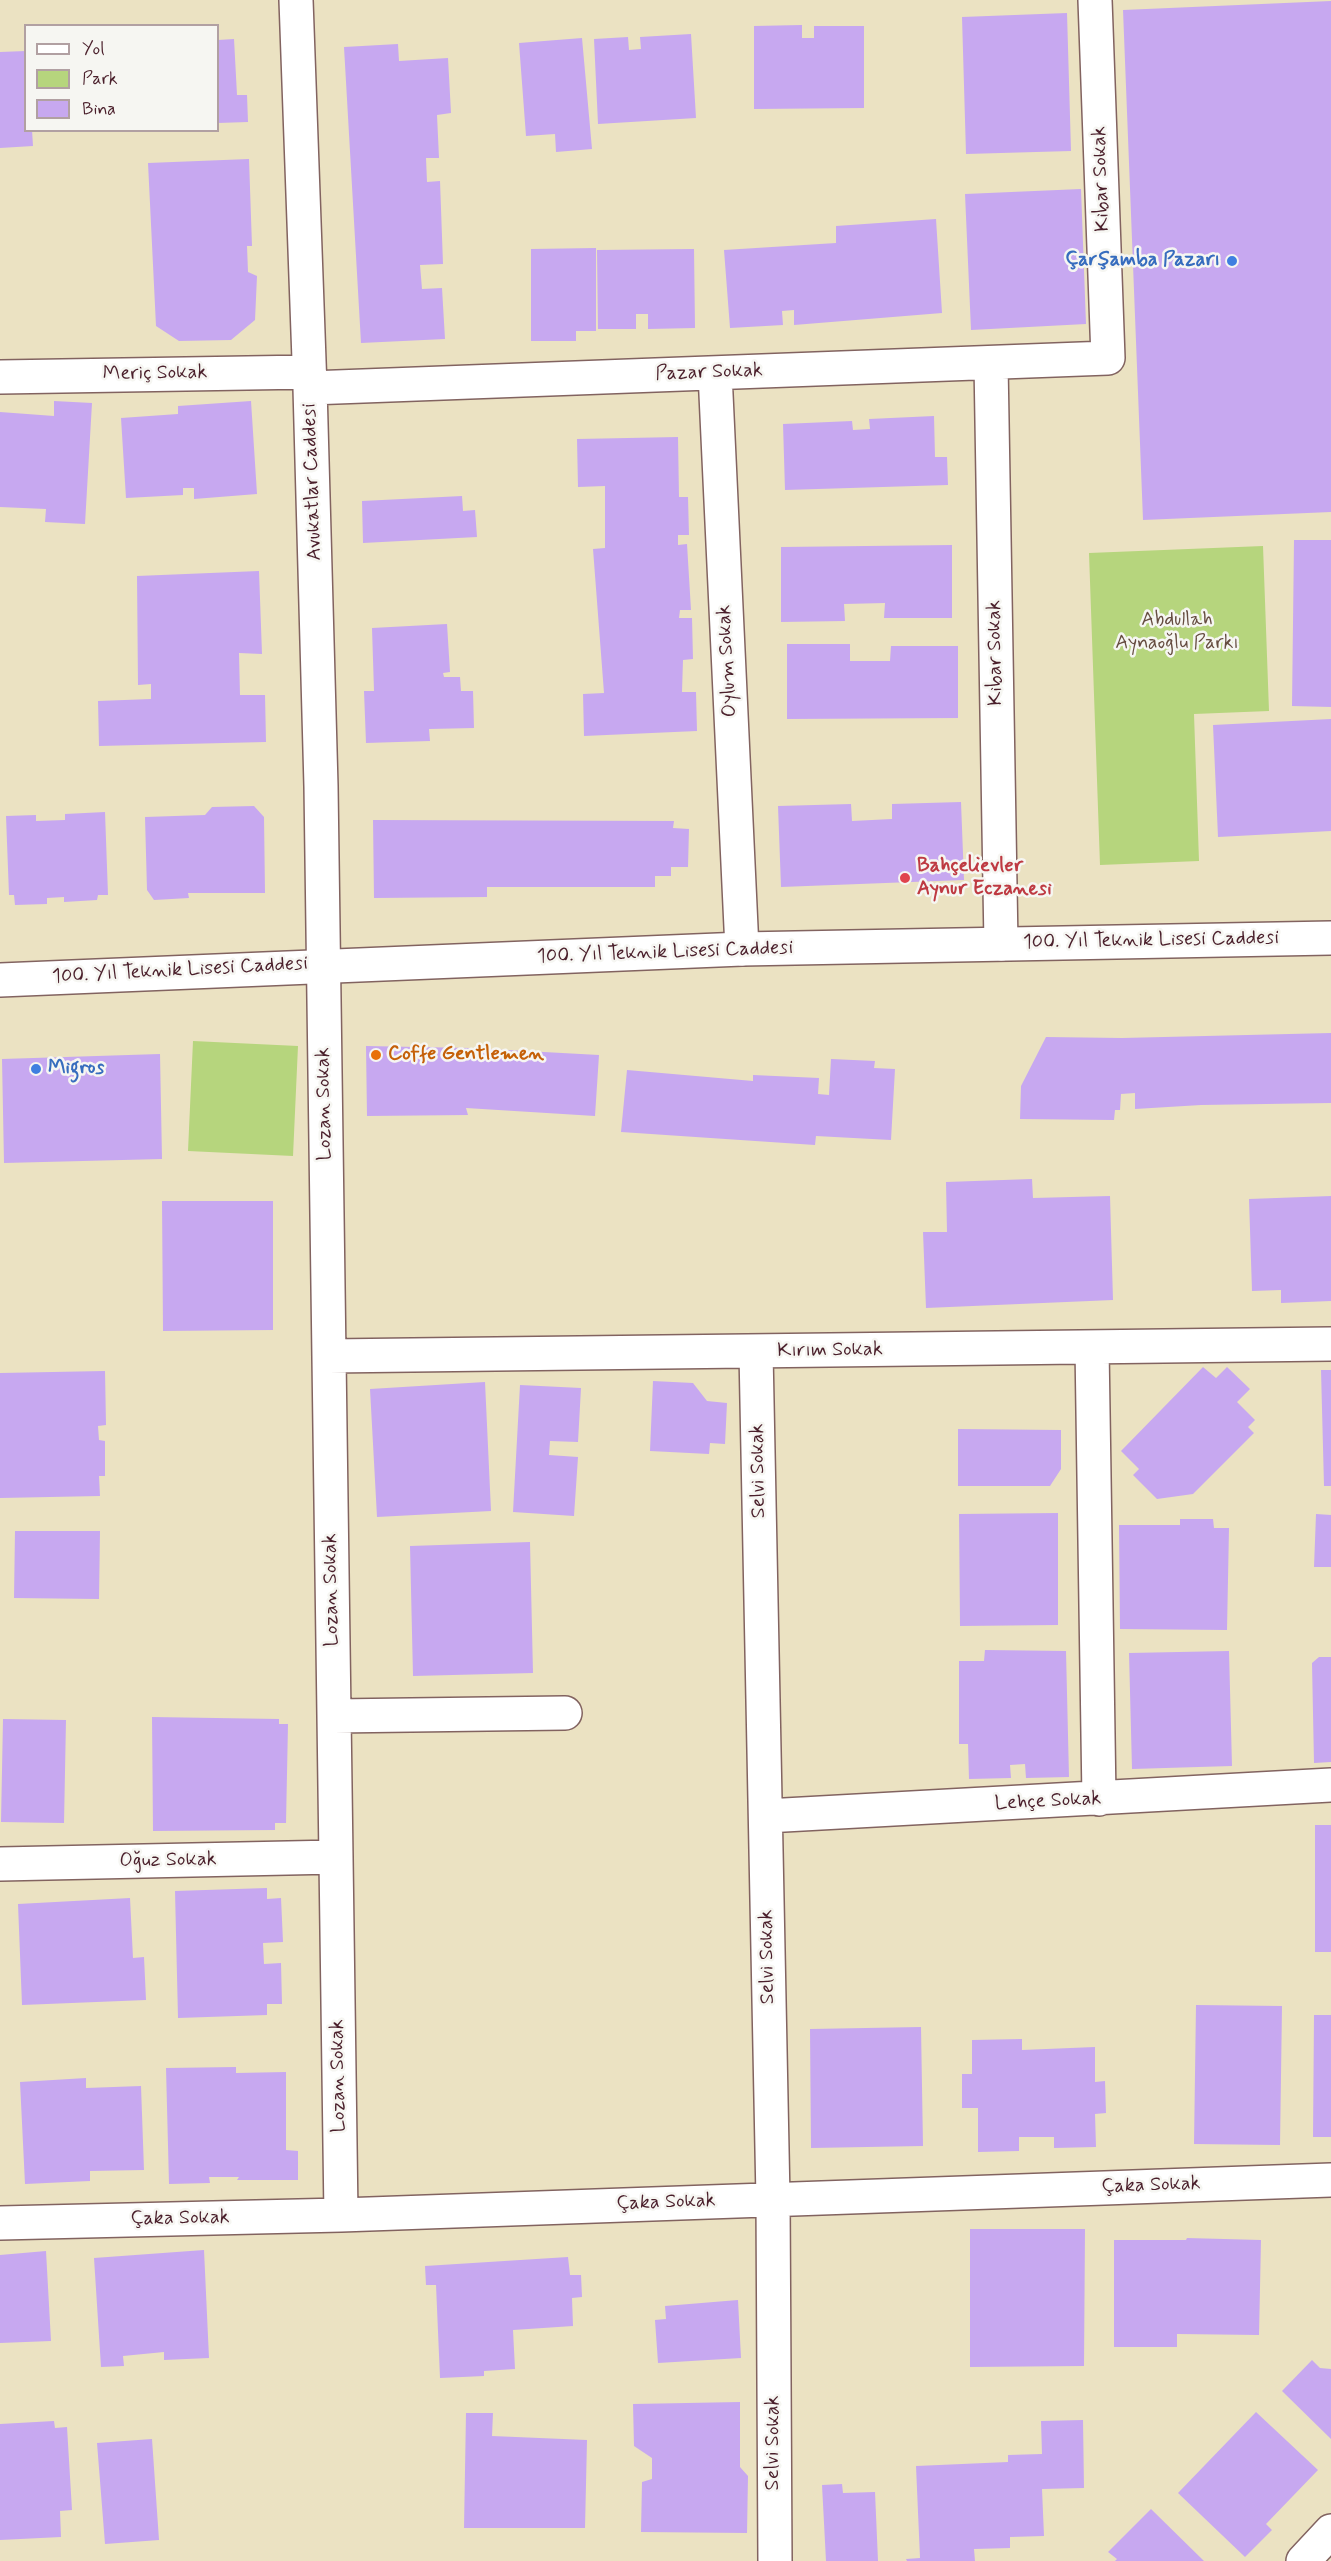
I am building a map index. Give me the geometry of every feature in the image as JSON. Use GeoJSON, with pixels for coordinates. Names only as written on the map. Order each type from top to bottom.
{"type":"FeatureCollection","features":[{"type":"Feature","properties":{"kind":"street","name":"Avukatlar Caddesi"},"geometry":{"type":"LineString","coordinates":[[296,0],[310,380],[321,786],[323,965]]}},
{"type":"Feature","properties":{"kind":"street","name":"Kibar Sokak"},"geometry":{"type":"LineString","coordinates":[[1095,0],[1108,358]]}},
{"type":"Feature","properties":{"kind":"street","name":"Pazar Sokak"},"geometry":{"type":"LineString","coordinates":[[310,380],[715,373],[1108,358]]}},
{"type":"Feature","properties":{"kind":"street","name":"Kibar Sokak"},"geometry":{"type":"LineString","coordinates":[[991,363],[1001,944]]}},
{"type":"Feature","properties":{"kind":"street","name":"Oylum Sokak"},"geometry":{"type":"LineString","coordinates":[[715,373],[742,949]]}},
{"type":"Feature","properties":{"kind":"street","name":"Meriç Sokak"},"geometry":{"type":"LineString","coordinates":[[0,377],[310,380]]}},
{"type":"Feature","properties":{"kind":"street","name":"100. Yıl Teknik Lisesi Caddesi"},"geometry":{"type":"LineString","coordinates":[[0,980],[742,949],[1331,938]]}},
{"type":"Feature","properties":{"kind":"street","name":"Lozan Sokak"},"geometry":{"type":"LineString","coordinates":[[323,965],[341,2216]]}},
{"type":"Feature","properties":{"kind":"street","name":"Kırım Sokak"},"geometry":{"type":"LineString","coordinates":[[329,1356],[1331,1344]]}},
{"type":"Feature","properties":{"kind":"street"},"geometry":{"type":"LineString","coordinates":[[1092,1347],[1099,1799]]}},
{"type":"Feature","properties":{"kind":"street","name":"Selvi Sokak"},"geometry":{"type":"LineString","coordinates":[[756,1352],[773,2199],[775,2561]]}},
{"type":"Feature","properties":{"kind":"street"},"geometry":{"type":"LineString","coordinates":[[334,1716],[565,1713]]}},
{"type":"Feature","properties":{"kind":"street","name":"Lehçe Sokak"},"geometry":{"type":"LineString","coordinates":[[766,1816],[1331,1785]]}},
{"type":"Feature","properties":{"kind":"street","name":"Oğuz Sokak"},"geometry":{"type":"LineString","coordinates":[[0,1864],[336,1857]]}},
{"type":"Feature","properties":{"kind":"street","name":"Çaka Sokak"},"geometry":{"type":"LineString","coordinates":[[0,2223],[341,2216],[1331,2180]]}},
{"type":"Feature","properties":{"kind":"street"},"geometry":{"type":"LineString","coordinates":[[1303,2561],[1331,2531]]}},
{"type":"Feature","properties":{"kind":"green space","name":"Abdullah Aynaoğlu Parkı"},"geometry":{"type":"Polygon","coordinates":[[[1263,546],[1269,711],[1194,714],[1199,861],[1100,865],[1089,553],[1263,546]]]}},
{"type":"Feature","properties":{"kind":"green space"},"geometry":{"type":"Polygon","coordinates":[[[193,1041],[298,1046],[293,1156],[188,1151],[193,1041]]]}},
{"type":"Feature","properties":{"kind":"building","name":"Çarşamba Pazarı"},"geometry":{"type":"Polygon","coordinates":[[[1331,1],[1331,512],[1143,520],[1123,10],[1331,1]]]}},
{"type":"Feature","properties":{"kind":"building"},"geometry":{"type":"Polygon","coordinates":[[[1067,13],[1071,151],[966,154],[962,17],[1067,13]]]}},
{"type":"Feature","properties":{"kind":"building"},"geometry":{"type":"Polygon","coordinates":[[[802,25],[802,38],[814,38],[814,26],[864,26],[864,108],[754,109],[754,26],[802,25]]]}},
{"type":"Feature","properties":{"kind":"building"},"geometry":{"type":"Polygon","coordinates":[[[691,34],[696,118],[598,124],[594,39],[628,37],[629,50],[641,49],[640,37],[691,34]]]}},
{"type":"Feature","properties":{"kind":"building"},"geometry":{"type":"Polygon","coordinates":[[[582,38],[592,149],[556,152],[555,134],[526,136],[519,43],[582,38]]]}},
{"type":"Feature","properties":{"kind":"building"},"geometry":{"type":"Polygon","coordinates":[[[234,39],[237,95],[247,95],[248,122],[219,123],[219,40],[234,39]]]}},
{"type":"Feature","properties":{"kind":"building"},"geometry":{"type":"Polygon","coordinates":[[[398,44],[399,61],[448,58],[451,113],[437,115],[439,158],[426,158],[427,182],[440,181],[443,264],[420,265],[422,289],[442,288],[445,339],[361,343],[344,47],[398,44]]]}},
{"type":"Feature","properties":{"kind":"building"},"geometry":{"type":"Polygon","coordinates":[[[24,51],[24,132],[32,132],[33,146],[0,148],[0,52],[24,51]]]}},
{"type":"Feature","properties":{"kind":"building"},"geometry":{"type":"Polygon","coordinates":[[[249,159],[252,246],[247,246],[248,272],[257,276],[255,320],[231,340],[179,341],[156,326],[148,163],[249,159]]]}},
{"type":"Feature","properties":{"kind":"building"},"geometry":{"type":"Polygon","coordinates":[[[1081,189],[1086,324],[971,330],[965,194],[1081,189]]]}},
{"type":"Feature","properties":{"kind":"building"},"geometry":{"type":"Polygon","coordinates":[[[936,219],[942,313],[794,325],[794,310],[782,311],[783,325],[730,328],[724,250],[836,243],[836,226],[936,219]]]}},
{"type":"Feature","properties":{"kind":"building"},"geometry":{"type":"Polygon","coordinates":[[[596,248],[596,331],[576,331],[576,341],[531,341],[531,249],[596,248]]]}},
{"type":"Feature","properties":{"kind":"building"},"geometry":{"type":"Polygon","coordinates":[[[694,249],[695,328],[648,329],[648,314],[636,314],[636,329],[598,329],[597,250],[694,249]]]}},
{"type":"Feature","properties":{"kind":"building"},"geometry":{"type":"Polygon","coordinates":[[[54,401],[92,403],[85,524],[45,522],[46,509],[0,507],[0,412],[54,416],[54,401]]]}},
{"type":"Feature","properties":{"kind":"building"},"geometry":{"type":"Polygon","coordinates":[[[251,401],[257,494],[194,499],[194,488],[183,488],[183,495],[126,498],[121,418],[178,414],[178,406],[251,401]]]}},
{"type":"Feature","properties":{"kind":"building"},"geometry":{"type":"Polygon","coordinates":[[[934,416],[935,457],[947,457],[948,485],[785,490],[783,424],[852,421],[853,430],[870,429],[869,419],[934,416]]]}},
{"type":"Feature","properties":{"kind":"building"},"geometry":{"type":"Polygon","coordinates":[[[678,437],[679,497],[688,497],[689,535],[678,535],[678,545],[687,544],[691,610],[680,610],[679,618],[692,618],[693,659],[683,660],[682,692],[696,692],[697,731],[584,736],[583,694],[604,693],[593,549],[605,548],[605,486],[578,487],[577,439],[678,437]]]}},
{"type":"Feature","properties":{"kind":"building"},"geometry":{"type":"Polygon","coordinates":[[[462,496],[463,511],[475,510],[477,537],[363,543],[362,501],[462,496]]]}},
{"type":"Feature","properties":{"kind":"building"},"geometry":{"type":"Polygon","coordinates":[[[1294,540],[1331,540],[1331,707],[1292,706],[1294,540]]]}},
{"type":"Feature","properties":{"kind":"building"},"geometry":{"type":"Polygon","coordinates":[[[952,545],[952,618],[884,618],[885,603],[844,604],[845,621],[781,622],[781,547],[952,545]]]}},
{"type":"Feature","properties":{"kind":"building"},"geometry":{"type":"Polygon","coordinates":[[[259,571],[262,654],[239,653],[240,695],[265,695],[266,742],[99,746],[98,701],[151,699],[151,684],[138,685],[137,576],[259,571]]]}},
{"type":"Feature","properties":{"kind":"building"},"geometry":{"type":"Polygon","coordinates":[[[447,624],[450,672],[443,673],[444,677],[460,677],[461,691],[473,691],[474,728],[429,729],[430,741],[366,743],[364,691],[374,691],[372,628],[447,624]]]}},
{"type":"Feature","properties":{"kind":"building"},"geometry":{"type":"Polygon","coordinates":[[[787,644],[850,644],[850,661],[890,661],[891,646],[958,646],[958,718],[787,719],[787,644]]]}},
{"type":"Feature","properties":{"kind":"building"},"geometry":{"type":"Polygon","coordinates":[[[1331,719],[1331,831],[1218,837],[1213,725],[1331,719]]]}},
{"type":"Feature","properties":{"kind":"building"},"geometry":{"type":"Polygon","coordinates":[[[961,802],[964,880],[781,887],[778,806],[851,804],[852,821],[892,819],[892,804],[961,802]]]}},
{"type":"Feature","properties":{"kind":"building"},"geometry":{"type":"Polygon","coordinates":[[[254,806],[264,817],[265,893],[188,893],[189,898],[154,900],[147,890],[145,817],[205,815],[212,807],[254,806]]]}},
{"type":"Feature","properties":{"kind":"building"},"geometry":{"type":"Polygon","coordinates":[[[105,812],[108,895],[98,895],[97,900],[64,902],[64,897],[47,898],[47,904],[15,905],[14,895],[9,895],[6,816],[36,815],[36,821],[65,820],[65,814],[105,812]]]}},
{"type":"Feature","properties":{"kind":"building"},"geometry":{"type":"Polygon","coordinates":[[[373,820],[674,821],[673,828],[689,829],[688,867],[671,867],[671,876],[655,876],[655,887],[487,887],[487,897],[374,898],[373,820]]]}},
{"type":"Feature","properties":{"kind":"building"},"geometry":{"type":"Polygon","coordinates":[[[1331,1033],[1331,1103],[1201,1105],[1135,1109],[1135,1093],[1121,1094],[1120,1110],[1115,1110],[1114,1120],[1020,1119],[1021,1086],[1046,1037],[1122,1038],[1331,1033]]]}},
{"type":"Feature","properties":{"kind":"building"},"geometry":{"type":"Polygon","coordinates":[[[366,1046],[470,1048],[599,1055],[595,1116],[466,1108],[468,1115],[367,1116],[366,1046]]]}},
{"type":"Feature","properties":{"kind":"building"},"geometry":{"type":"Polygon","coordinates":[[[160,1054],[162,1159],[4,1163],[2,1059],[160,1054]]]}},
{"type":"Feature","properties":{"kind":"building"},"geometry":{"type":"Polygon","coordinates":[[[831,1059],[875,1061],[874,1068],[895,1069],[891,1140],[816,1136],[815,1145],[621,1132],[627,1070],[753,1081],[753,1075],[819,1078],[818,1094],[829,1095],[831,1059]]]}},
{"type":"Feature","properties":{"kind":"building"},"geometry":{"type":"Polygon","coordinates":[[[1032,1179],[1033,1198],[1110,1196],[1113,1300],[926,1308],[923,1232],[947,1232],[946,1182],[1032,1179]]]}},
{"type":"Feature","properties":{"kind":"building"},"geometry":{"type":"Polygon","coordinates":[[[1331,1196],[1331,1301],[1281,1303],[1281,1290],[1252,1291],[1249,1199],[1331,1196]]]}},
{"type":"Feature","properties":{"kind":"building"},"geometry":{"type":"Polygon","coordinates":[[[162,1201],[273,1201],[273,1330],[163,1331],[162,1201]]]}},
{"type":"Feature","properties":{"kind":"building"},"geometry":{"type":"Polygon","coordinates":[[[1203,1367],[1216,1378],[1227,1367],[1250,1389],[1237,1402],[1255,1420],[1248,1427],[1254,1433],[1193,1494],[1157,1499],[1133,1475],[1139,1469],[1121,1451],[1203,1367]]]}},
{"type":"Feature","properties":{"kind":"building"},"geometry":{"type":"Polygon","coordinates":[[[1321,1370],[1331,1370],[1331,1486],[1324,1486],[1321,1370]]]}},
{"type":"Feature","properties":{"kind":"building"},"geometry":{"type":"Polygon","coordinates":[[[105,1371],[106,1425],[98,1426],[99,1440],[105,1441],[105,1476],[99,1476],[100,1496],[0,1498],[0,1373],[105,1371]]]}},
{"type":"Feature","properties":{"kind":"building"},"geometry":{"type":"Polygon","coordinates":[[[653,1381],[693,1383],[707,1401],[727,1403],[725,1444],[710,1443],[709,1454],[650,1451],[653,1381]]]}},
{"type":"Feature","properties":{"kind":"building"},"geometry":{"type":"Polygon","coordinates":[[[485,1382],[491,1511],[377,1517],[370,1389],[485,1382]]]}},
{"type":"Feature","properties":{"kind":"building"},"geometry":{"type":"Polygon","coordinates":[[[520,1385],[581,1388],[578,1442],[550,1441],[549,1455],[578,1457],[574,1516],[513,1512],[520,1385]]]}},
{"type":"Feature","properties":{"kind":"building"},"geometry":{"type":"Polygon","coordinates":[[[958,1429],[1061,1430],[1061,1469],[1050,1486],[958,1486],[958,1429]]]}},
{"type":"Feature","properties":{"kind":"building"},"geometry":{"type":"Polygon","coordinates":[[[1058,1513],[1058,1625],[960,1626],[959,1514],[1058,1513]]]}},
{"type":"Feature","properties":{"kind":"building"},"geometry":{"type":"Polygon","coordinates":[[[1316,1514],[1331,1515],[1331,1567],[1314,1567],[1316,1514]]]}},
{"type":"Feature","properties":{"kind":"building"},"geometry":{"type":"Polygon","coordinates":[[[1180,1519],[1213,1519],[1214,1528],[1229,1528],[1227,1630],[1120,1629],[1119,1525],[1180,1525],[1180,1519]]]}},
{"type":"Feature","properties":{"kind":"building"},"geometry":{"type":"Polygon","coordinates":[[[15,1531],[100,1531],[99,1599],[14,1598],[15,1531]]]}},
{"type":"Feature","properties":{"kind":"building"},"geometry":{"type":"Polygon","coordinates":[[[530,1542],[533,1673],[413,1676],[410,1546],[530,1542]]]}},
{"type":"Feature","properties":{"kind":"building"},"geometry":{"type":"Polygon","coordinates":[[[985,1650],[1066,1651],[1069,1777],[1026,1778],[1025,1764],[1010,1765],[1011,1778],[969,1779],[968,1744],[959,1744],[959,1661],[984,1661],[985,1650]]]}},
{"type":"Feature","properties":{"kind":"building"},"geometry":{"type":"Polygon","coordinates":[[[1229,1651],[1232,1766],[1132,1769],[1129,1653],[1229,1651]]]}},
{"type":"Feature","properties":{"kind":"building"},"geometry":{"type":"Polygon","coordinates":[[[1319,1657],[1331,1657],[1331,1762],[1314,1763],[1312,1663],[1319,1657]]]}},
{"type":"Feature","properties":{"kind":"building"},"geometry":{"type":"Polygon","coordinates":[[[152,1717],[279,1719],[279,1724],[288,1724],[286,1823],[275,1823],[275,1830],[153,1831],[152,1717]]]}},
{"type":"Feature","properties":{"kind":"building"},"geometry":{"type":"Polygon","coordinates":[[[3,1719],[66,1720],[64,1823],[1,1822],[3,1719]]]}},
{"type":"Feature","properties":{"kind":"building"},"geometry":{"type":"Polygon","coordinates":[[[1315,1825],[1331,1825],[1331,1952],[1315,1952],[1315,1825]]]}},
{"type":"Feature","properties":{"kind":"building"},"geometry":{"type":"Polygon","coordinates":[[[267,1888],[267,1899],[281,1898],[283,1942],[263,1943],[264,1964],[281,1963],[282,2004],[267,2004],[267,2015],[178,2018],[175,1891],[267,1888]]]}},
{"type":"Feature","properties":{"kind":"building"},"geometry":{"type":"Polygon","coordinates":[[[130,1898],[133,1958],[144,1957],[146,2000],[22,2005],[18,1904],[130,1898]]]}},
{"type":"Feature","properties":{"kind":"building"},"geometry":{"type":"Polygon","coordinates":[[[1196,2005],[1282,2006],[1280,2145],[1194,2144],[1196,2005]]]}},
{"type":"Feature","properties":{"kind":"building"},"geometry":{"type":"Polygon","coordinates":[[[1314,2015],[1331,2015],[1331,2137],[1313,2137],[1314,2015]]]}},
{"type":"Feature","properties":{"kind":"building"},"geometry":{"type":"Polygon","coordinates":[[[921,2027],[923,2146],[811,2148],[810,2029],[921,2027]]]}},
{"type":"Feature","properties":{"kind":"building"},"geometry":{"type":"Polygon","coordinates":[[[1022,2039],[1022,2050],[1095,2047],[1095,2082],[1105,2081],[1106,2113],[1095,2114],[1096,2147],[1054,2148],[1054,2137],[1019,2137],[1019,2151],[978,2152],[978,2108],[962,2108],[962,2074],[972,2074],[972,2040],[1022,2039]]]}},
{"type":"Feature","properties":{"kind":"building"},"geometry":{"type":"Polygon","coordinates":[[[236,2067],[236,2073],[286,2072],[286,2150],[298,2151],[298,2180],[237,2180],[239,2177],[209,2177],[210,2183],[169,2184],[166,2068],[236,2067]]]}},
{"type":"Feature","properties":{"kind":"building"},"geometry":{"type":"Polygon","coordinates":[[[86,2078],[86,2088],[141,2086],[144,2170],[90,2171],[90,2181],[25,2184],[20,2082],[86,2078]]]}},
{"type":"Feature","properties":{"kind":"building"},"geometry":{"type":"Polygon","coordinates":[[[970,2229],[1085,2229],[1084,2366],[970,2367],[970,2229]]]}},
{"type":"Feature","properties":{"kind":"building"},"geometry":{"type":"Polygon","coordinates":[[[1187,2238],[1261,2240],[1259,2335],[1177,2334],[1177,2347],[1114,2347],[1114,2240],[1186,2240],[1187,2238]]]}},
{"type":"Feature","properties":{"kind":"building"},"geometry":{"type":"Polygon","coordinates":[[[204,2250],[209,2358],[164,2360],[164,2352],[123,2356],[124,2366],[101,2367],[94,2258],[204,2250]]]}},
{"type":"Feature","properties":{"kind":"building"},"geometry":{"type":"Polygon","coordinates":[[[46,2251],[51,2341],[0,2343],[0,2255],[46,2251]]]}},
{"type":"Feature","properties":{"kind":"building"},"geometry":{"type":"Polygon","coordinates":[[[568,2257],[570,2275],[581,2275],[582,2297],[572,2298],[573,2326],[513,2330],[515,2369],[484,2371],[484,2376],[440,2378],[436,2285],[426,2285],[425,2266],[568,2257]]]}},
{"type":"Feature","properties":{"kind":"building"},"geometry":{"type":"Polygon","coordinates":[[[738,2300],[741,2358],[658,2363],[655,2320],[666,2319],[665,2306],[738,2300]]]}},
{"type":"Feature","properties":{"kind":"building"},"geometry":{"type":"Polygon","coordinates":[[[1312,2360],[1320,2368],[1331,2369],[1331,2439],[1282,2391],[1312,2360]]]}},
{"type":"Feature","properties":{"kind":"building"},"geometry":{"type":"Polygon","coordinates":[[[740,2402],[740,2467],[748,2476],[747,2533],[641,2532],[642,2482],[652,2479],[652,2458],[634,2446],[633,2404],[740,2402]]]}},
{"type":"Feature","properties":{"kind":"building"},"geometry":{"type":"Polygon","coordinates":[[[1256,2412],[1318,2470],[1266,2524],[1272,2530],[1245,2557],[1178,2493],[1256,2412]]]}},
{"type":"Feature","properties":{"kind":"building"},"geometry":{"type":"Polygon","coordinates":[[[466,2413],[493,2413],[492,2436],[587,2440],[585,2528],[464,2528],[466,2413]]]}},
{"type":"Feature","properties":{"kind":"building"},"geometry":{"type":"Polygon","coordinates":[[[1083,2420],[1084,2488],[1042,2489],[1044,2536],[1010,2537],[1010,2548],[974,2549],[975,2561],[907,2561],[906,2559],[920,2558],[916,2466],[1008,2462],[1008,2455],[1042,2454],[1041,2421],[1083,2420]]]}},
{"type":"Feature","properties":{"kind":"building"},"geometry":{"type":"Polygon","coordinates":[[[54,2421],[55,2428],[67,2427],[72,2510],[60,2511],[61,2537],[0,2540],[0,2424],[54,2421]]]}},
{"type":"Feature","properties":{"kind":"building"},"geometry":{"type":"Polygon","coordinates":[[[152,2439],[159,2540],[105,2544],[97,2443],[152,2439]]]}},
{"type":"Feature","properties":{"kind":"building"},"geometry":{"type":"Polygon","coordinates":[[[842,2484],[843,2493],[875,2492],[878,2561],[826,2561],[822,2485],[842,2484]]]}},
{"type":"Feature","properties":{"kind":"building"},"geometry":{"type":"Polygon","coordinates":[[[1151,2509],[1204,2561],[1115,2561],[1117,2559],[1108,2552],[1151,2509]]]}},
{"type":"Feature","properties":{"kind":"place","name":"Çarşamba Pazarı"},"geometry":{"type":"Point","coordinates":[1232,261]}},
{"type":"Feature","properties":{"kind":"place","name":"Bahçelievler Aynur Eczanesi"},"geometry":{"type":"Point","coordinates":[905,878]}},
{"type":"Feature","properties":{"kind":"place","name":"Coffe Gentlemen"},"geometry":{"type":"Point","coordinates":[376,1055]}},
{"type":"Feature","properties":{"kind":"place","name":"Migros"},"geometry":{"type":"Point","coordinates":[36,1069]}}]}
